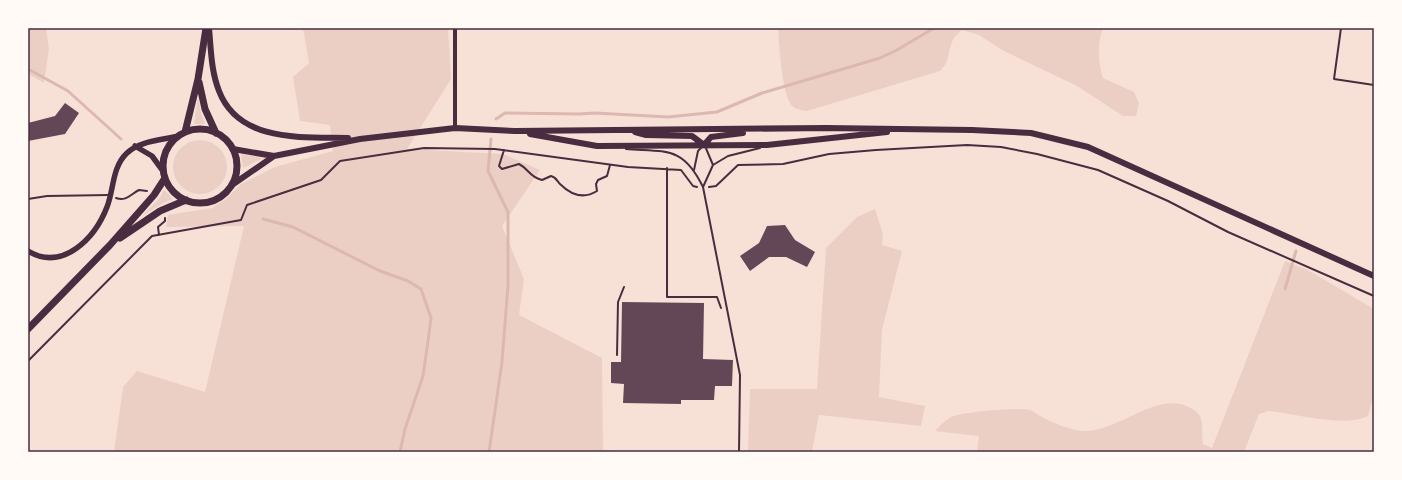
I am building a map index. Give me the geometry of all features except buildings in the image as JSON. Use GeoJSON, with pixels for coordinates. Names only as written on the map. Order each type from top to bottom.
{"type":"FeatureCollection","features":[{"type":"Feature","properties":{"kind":"main road"},"geometry":{"type":"LineString","coordinates":[[28,330],[110,245],[154,195],[164,174],[166,151],[182,134],[198,79],[207,28]]}},
{"type":"Feature","properties":{"kind":"main road"},"geometry":{"type":"LineString","coordinates":[[207,28],[212,67],[219,92],[232,114],[256,130],[284,136],[360,139]]}},
{"type":"Feature","properties":{"kind":"main road"},"geometry":{"type":"LineString","coordinates":[[198,79],[205,109],[216,133]]}},
{"type":"Feature","properties":{"kind":"main road"},"geometry":{"type":"LineString","coordinates":[[233,149],[274,156],[360,139],[455,128],[515,131],[918,129],[1031,133],[1088,147],[1374,276]]}},
{"type":"Feature","properties":{"kind":"main road"},"geometry":{"type":"LineString","coordinates":[[182,134],[196,129],[206,130],[216,133],[226,139],[233,149],[236,161],[236,173],[232,185]]}},
{"type":"Feature","properties":{"kind":"main road"},"geometry":{"type":"LineString","coordinates":[[704,145],[711,137],[770,129]]}},
{"type":"Feature","properties":{"kind":"main road"},"geometry":{"type":"LineString","coordinates":[[515,131],[597,146],[767,146],[918,129]]}},
{"type":"Feature","properties":{"kind":"main road"},"geometry":{"type":"LineString","coordinates":[[628,130],[646,135],[692,136],[704,145]]}},
{"type":"Feature","properties":{"kind":"main road"},"geometry":{"type":"LineString","coordinates":[[164,174],[177,195],[186,200],[196,202],[212,200],[225,193],[232,185],[274,156]]}},
{"type":"Feature","properties":{"kind":"main road"},"geometry":{"type":"LineString","coordinates":[[110,245],[160,211],[186,200]]}},
{"type":"Feature","properties":{"kind":"street"},"geometry":{"type":"LineString","coordinates":[[455,28],[455,128]]}},
{"type":"Feature","properties":{"kind":"street"},"geometry":{"type":"LineString","coordinates":[[28,251],[38,256],[49,258],[65,256],[80,246],[96,230],[108,206],[120,161],[135,146],[182,134]]}},
{"type":"Feature","properties":{"kind":"street"},"geometry":{"type":"LineString","coordinates":[[135,146],[152,156],[164,174]]}},
{"type":"Feature","properties":{"kind":"lane"},"geometry":{"type":"LineString","coordinates":[[694,170],[698,151],[704,145],[713,165]]}},
{"type":"Feature","properties":{"kind":"lane"},"geometry":{"type":"LineString","coordinates":[[597,146],[675,153],[694,170],[703,187],[740,375],[739,452]]}},
{"type":"Feature","properties":{"kind":"lane"},"geometry":{"type":"LineString","coordinates":[[703,187],[713,165],[728,156],[767,146]]}},
{"type":"Feature","properties":{"kind":"lane"},"geometry":{"type":"LineString","coordinates":[[28,199],[47,196],[110,195]]}},
{"type":"Feature","properties":{"kind":"lane"},"geometry":{"type":"LineString","coordinates":[[617,355],[618,302],[624,288]]}},
{"type":"Feature","properties":{"kind":"path"},"geometry":{"type":"LineString","coordinates":[[1341,28],[1334,79],[1374,85]]}},
{"type":"Feature","properties":{"kind":"path"},"geometry":{"type":"LineString","coordinates":[[28,361],[152,236],[241,220],[247,205],[321,180],[340,161],[424,148],[495,148],[610,165],[667,168],[681,170],[693,186],[703,187],[716,186],[738,165],[783,164],[829,154],[883,149],[967,144],[1001,147],[1037,154],[1098,170],[1168,201],[1228,232],[1374,296]]}},
{"type":"Feature","properties":{"kind":"path"},"geometry":{"type":"LineString","coordinates":[[504,150],[499,166],[502,170],[519,164],[524,166],[534,178],[542,180],[551,176],[554,177],[565,189],[575,195],[590,196],[597,191],[596,184],[598,180],[607,176],[610,165]]}},
{"type":"Feature","properties":{"kind":"path"},"geometry":{"type":"LineString","coordinates":[[667,168],[667,297],[717,297],[720,308],[726,307]]}},
{"type":"Feature","properties":{"kind":"path"},"geometry":{"type":"LineString","coordinates":[[110,195],[120,199],[128,198],[139,190],[150,192]]}},
{"type":"Feature","properties":{"kind":"shaded area"},"geometry":{"type":"Polygon","coordinates":[[[28,28],[46,28],[49,49],[44,83],[28,74],[28,28]]]}},
{"type":"Feature","properties":{"kind":"shaded area"},"geometry":{"type":"Polygon","coordinates":[[[303,28],[448,28],[451,79],[407,149],[503,154],[540,170],[502,226],[524,279],[519,315],[602,358],[603,450],[633,452],[114,452],[123,387],[137,371],[205,392],[244,226],[166,227],[168,215],[212,208],[226,199],[241,184],[275,167],[333,151],[330,125],[300,121],[293,77],[309,63],[303,28]]]}},
{"type":"Feature","properties":{"kind":"shaded area"},"geometry":{"type":"Polygon","coordinates":[[[778,28],[1103,28],[1099,53],[1103,78],[1134,92],[1139,103],[1136,116],[1123,116],[1077,86],[1002,50],[979,35],[962,30],[953,40],[947,61],[940,71],[807,111],[799,110],[792,106],[783,81],[778,28]]]}},
{"type":"Feature","properties":{"kind":"shaded area"},"geometry":{"type":"Polygon","coordinates":[[[198,96],[201,113],[205,124],[194,124],[198,96]]]}},
{"type":"Feature","properties":{"kind":"shaded area"},"geometry":{"type":"Polygon","coordinates":[[[195,140],[205,140],[215,144],[223,152],[227,162],[227,172],[223,182],[215,190],[205,194],[195,194],[185,190],[177,182],[173,172],[173,162],[177,152],[185,144],[195,140]]]}},
{"type":"Feature","properties":{"kind":"shaded area"},"geometry":{"type":"Polygon","coordinates":[[[241,154],[264,158],[243,168],[241,154]]]}},
{"type":"Feature","properties":{"kind":"shaded area"},"geometry":{"type":"Polygon","coordinates":[[[164,190],[173,199],[163,203],[141,217],[159,199],[164,190]]]}},
{"type":"Feature","properties":{"kind":"shaded area"},"geometry":{"type":"Polygon","coordinates":[[[875,209],[883,234],[882,245],[902,251],[882,330],[879,397],[925,406],[921,426],[819,415],[812,452],[748,452],[750,389],[817,389],[826,248],[857,217],[875,209]]]}},
{"type":"Feature","properties":{"kind":"shaded area"},"geometry":{"type":"Polygon","coordinates":[[[1285,261],[1308,270],[1374,309],[1374,394],[1368,416],[1346,421],[1320,419],[1269,411],[1259,414],[1244,452],[977,452],[979,436],[935,431],[949,418],[957,415],[1024,409],[1030,410],[1045,419],[1063,426],[1075,430],[1086,431],[1111,425],[1148,409],[1172,403],[1184,405],[1197,412],[1202,421],[1203,444],[1212,448],[1285,261]]]}},
{"type":"Feature","properties":{"kind":"waterway"},"geometry":{"type":"LineString","coordinates":[[496,119],[505,113],[595,113],[668,117],[717,112],[762,93],[880,58],[897,50],[934,28]]}},
{"type":"Feature","properties":{"kind":"waterway"},"geometry":{"type":"LineString","coordinates":[[28,69],[68,91],[121,139]]}},
{"type":"Feature","properties":{"kind":"waterway"},"geometry":{"type":"LineString","coordinates":[[489,452],[502,362],[508,285],[508,212],[488,171],[491,139]]}},
{"type":"Feature","properties":{"kind":"waterway"},"geometry":{"type":"LineString","coordinates":[[263,219],[293,227],[380,271],[408,281],[421,289],[431,318],[423,376],[405,429],[400,452]]}},
{"type":"Feature","properties":{"kind":"waterway"},"geometry":{"type":"LineString","coordinates":[[1285,289],[1296,251]]}}]}
